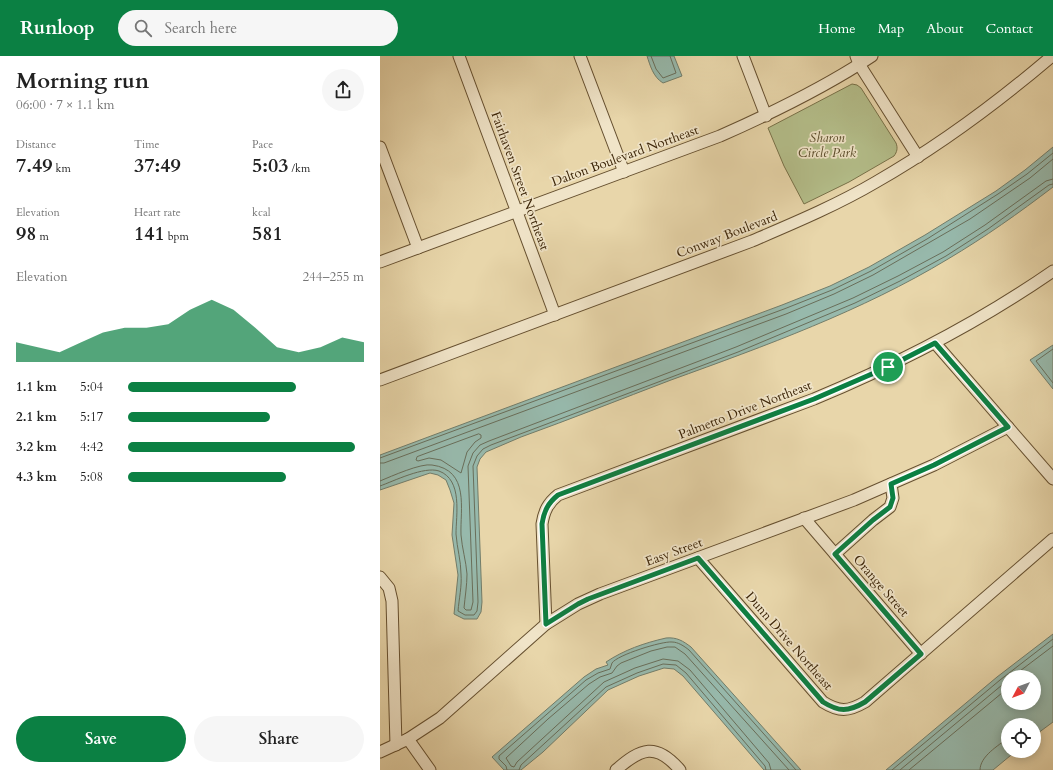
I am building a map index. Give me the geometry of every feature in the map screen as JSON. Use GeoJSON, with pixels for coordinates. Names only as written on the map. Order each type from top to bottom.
{"type":"FeatureCollection","features":[{"type":"Feature","properties":{"kind":"street","name":"Fairhaven Street Northeast"},"geometry":{"type":"LineString","coordinates":[[459,56],[555,315]]}},
{"type":"Feature","properties":{"kind":"street"},"geometry":{"type":"LineString","coordinates":[[580,56],[624,172]]}},
{"type":"Feature","properties":{"kind":"street"},"geometry":{"type":"LineString","coordinates":[[743,56],[766,116]]}},
{"type":"Feature","properties":{"kind":"street","name":"Dalton Boulevard Northeast"},"geometry":{"type":"LineString","coordinates":[[380,262],[720,136],[766,116],[806,95],[858,60],[872,56]]}},
{"type":"Feature","properties":{"kind":"street","name":"Conway Boulevard"},"geometry":{"type":"LineString","coordinates":[[380,380],[752,241],[799,221],[876,183],[918,157],[995,103],[1052,56]]}},
{"type":"Feature","properties":{"kind":"street"},"geometry":{"type":"LineString","coordinates":[[858,60],[918,157]]}},
{"type":"Feature","properties":{"kind":"street"},"geometry":{"type":"LineString","coordinates":[[380,147],[418,248]]}},
{"type":"Feature","properties":{"kind":"street","name":"Palmetto Drive Northeast"},"geometry":{"type":"LineString","coordinates":[[546,624],[542,524],[544,512],[550,502],[558,495],[814,399],[888,367],[935,343],[1004,303],[1053,271]]}},
{"type":"Feature","properties":{"kind":"street"},"geometry":{"type":"LineString","coordinates":[[935,343],[1053,479]]}},
{"type":"Feature","properties":{"kind":"street","name":"Easy Street"},"geometry":{"type":"LineString","coordinates":[[380,752],[408,739],[440,718],[546,624],[578,604],[891,484],[934,465],[1008,427]]}},
{"type":"Feature","properties":{"kind":"street"},"geometry":{"type":"LineString","coordinates":[[835,554],[890,507],[893,498],[891,484]]}},
{"type":"Feature","properties":{"kind":"street","name":"Orange Street"},"geometry":{"type":"LineString","coordinates":[[804,518],[921,654]]}},
{"type":"Feature","properties":{"kind":"street","name":"Dunn Drive Northeast"},"geometry":{"type":"LineString","coordinates":[[698,558],[823,702],[833,708],[844,710],[855,708],[865,702],[1053,539]]}},
{"type":"Feature","properties":{"kind":"street"},"geometry":{"type":"LineString","coordinates":[[380,578],[389,588],[392,601],[396,745]]}},
{"type":"Feature","properties":{"kind":"street"},"geometry":{"type":"LineString","coordinates":[[408,739],[430,770]]}},
{"type":"Feature","properties":{"kind":"street"},"geometry":{"type":"LineString","coordinates":[[616,770],[632,757],[642,752],[654,752],[664,755],[680,770]]}},
{"type":"Feature","properties":{"kind":"green space","name":"Sharon Circle Park"},"geometry":{"type":"Polygon","coordinates":[[[852,84],[861,88],[896,143],[897,147],[894,156],[849,182],[804,204],[784,166],[768,128],[852,84]]]}},
{"type":"Feature","properties":{"kind":"water"},"geometry":{"type":"Polygon","coordinates":[[[647,56],[674,56],[682,76],[663,83],[654,74],[647,56]]]}},
{"type":"Feature","properties":{"kind":"water"},"geometry":{"type":"Polygon","coordinates":[[[1053,147],[1053,187],[989,233],[915,278],[882,295],[812,326],[742,354],[521,437],[486,452],[480,459],[477,467],[482,602],[481,612],[477,619],[464,619],[454,614],[458,575],[452,535],[454,503],[446,480],[438,475],[430,473],[380,490],[380,455],[830,286],[869,267],[925,235],[996,191],[1053,147]]]}},
{"type":"Feature","properties":{"kind":"water"},"geometry":{"type":"Polygon","coordinates":[[[1053,345],[1053,389],[1030,360],[1053,345]]]}},
{"type":"Feature","properties":{"kind":"water"},"geometry":{"type":"Polygon","coordinates":[[[1053,634],[1053,722],[1041,731],[1041,718],[1001,718],[1001,758],[1008,758],[993,770],[886,770],[1001,674],[1001,710],[1041,710],[1041,670],[1006,670],[1053,634]]]}},
{"type":"Feature","properties":{"kind":"water"},"geometry":{"type":"Polygon","coordinates":[[[666,638],[680,640],[691,647],[801,770],[764,770],[683,676],[674,669],[664,668],[639,676],[608,690],[543,752],[521,770],[504,770],[492,757],[584,677],[596,669],[608,665],[606,662],[627,650],[666,638]]]}},
{"type":"Feature","properties":{"kind":"route"},"geometry":{"type":"LineString","coordinates":[[935,343],[1008,427],[934,465],[891,484],[893,498],[890,507],[835,554],[921,654],[865,702],[855,708],[844,710],[833,708],[823,702],[698,558],[588,599],[546,624],[542,524],[544,512],[550,502],[558,495],[814,399],[888,367],[935,343]]}}]}
